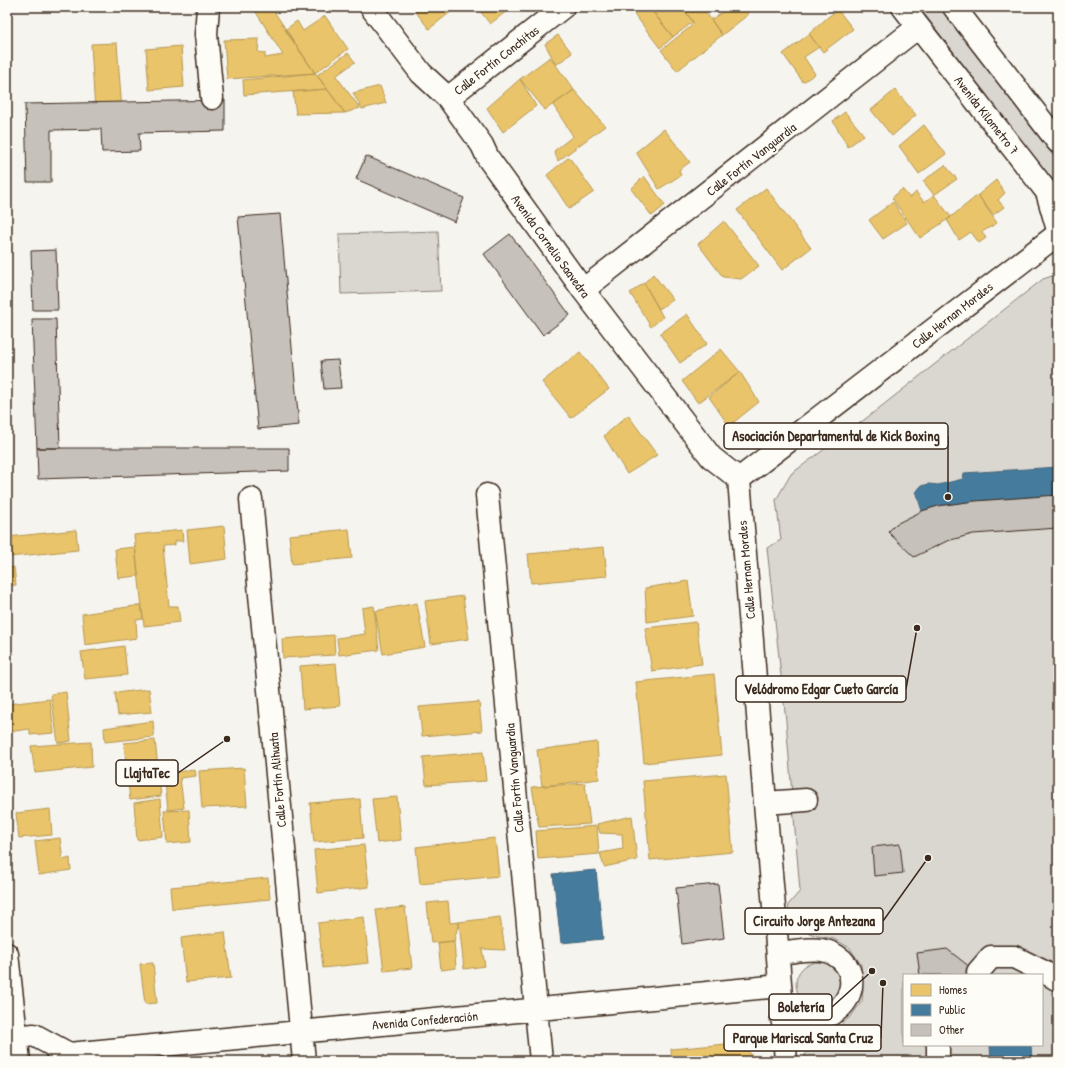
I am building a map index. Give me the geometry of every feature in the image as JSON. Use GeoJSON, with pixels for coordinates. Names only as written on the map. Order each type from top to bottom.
{"type":"FeatureCollection","features":[{"type":"Feature","properties":{"kind":"street"},"geometry":{"type":"LineString","coordinates":[[208,7],[206,34],[212,98]]}},
{"type":"Feature","properties":{"kind":"street","name":"Avenida Cornelio Saavedra"},"geometry":{"type":"LineString","coordinates":[[371,7],[421,74],[448,98],[482,145],[488,158],[583,290],[711,457],[739,479]]}},
{"type":"Feature","properties":{"kind":"street","name":"Calle Fortín Conchitas"},"geometry":{"type":"LineString","coordinates":[[448,98],[563,7]]}},
{"type":"Feature","properties":{"kind":"street","name":"Avenida Kilometro 7"},"geometry":{"type":"LineString","coordinates":[[902,7],[1047,192],[1058,230]]}},
{"type":"Feature","properties":{"kind":"street"},"geometry":{"type":"LineString","coordinates":[[959,9],[1058,142]]}},
{"type":"Feature","properties":{"kind":"street","name":"Calle Fortín Vanguardia"},"geometry":{"type":"LineString","coordinates":[[583,290],[918,28]]}},
{"type":"Feature","properties":{"kind":"street","name":"Calle Hernan Morales"},"geometry":{"type":"LineString","coordinates":[[786,1061],[776,919],[764,803],[739,479],[1058,234]]}},
{"type":"Feature","properties":{"kind":"street","name":"Calle Fortín Vanguardia"},"geometry":{"type":"LineString","coordinates":[[487,495],[541,1061]]}},
{"type":"Feature","properties":{"kind":"street","name":"Calle Fortín Alihuata"},"geometry":{"type":"LineString","coordinates":[[251,499],[304,1061]]}},
{"type":"Feature","properties":{"kind":"street"},"geometry":{"type":"LineString","coordinates":[[764,803],[806,800]]}},
{"type":"Feature","properties":{"kind":"street"},"geometry":{"type":"LineString","coordinates":[[778,953],[814,949],[826,950],[837,956],[845,964],[851,975],[851,987],[847,999],[840,1008],[829,1015],[782,1019]]}},
{"type":"Feature","properties":{"kind":"street"},"geometry":{"type":"LineString","coordinates":[[7,954],[12,1037],[19,1061]]}},
{"type":"Feature","properties":{"kind":"street"},"geometry":{"type":"LineString","coordinates":[[978,972],[991,957],[1014,957],[1058,980]]}},
{"type":"Feature","properties":{"kind":"street","name":"Avenida Confederación"},"geometry":{"type":"LineString","coordinates":[[12,1037],[34,1036],[63,1057],[301,1031],[780,986]]}},
{"type":"Feature","properties":{"kind":"street"},"geometry":{"type":"LineString","coordinates":[[938,1046],[938,1061]]}},
{"type":"Feature","properties":{"kind":"shaded area"},"geometry":{"type":"Polygon","coordinates":[[[919,7],[940,7],[1058,162],[1058,183],[1054,183],[919,7]]]}},
{"type":"Feature","properties":{"kind":"shaded area"},"geometry":{"type":"Polygon","coordinates":[[[438,231],[441,291],[341,294],[339,234],[438,231]]]}},
{"type":"Feature","properties":{"kind":"shaded area"},"geometry":{"type":"Polygon","coordinates":[[[1052,276],[1058,278],[1058,1061],[805,1061],[805,1055],[813,1042],[824,1032],[840,1026],[852,1015],[862,1001],[863,990],[861,965],[850,948],[834,939],[817,936],[800,929],[790,917],[788,905],[800,891],[786,721],[767,548],[781,540],[776,500],[791,474],[864,420],[1043,279],[1052,276]]]}},
{"type":"Feature","properties":{"kind":"shaded area"},"geometry":{"type":"Polygon","coordinates":[[[814,962],[822,962],[834,968],[840,980],[840,988],[834,1000],[822,1006],[814,1006],[802,1000],[796,988],[796,980],[802,968],[814,962]]]}},
{"type":"Feature","properties":{"kind":"building: Homes"},"geometry":{"type":"Polygon","coordinates":[[[257,7],[271,7],[315,73],[227,79],[224,40],[259,39],[258,52],[265,53],[265,58],[283,55],[254,9],[257,7]]]}},
{"type":"Feature","properties":{"kind":"building: Homes"},"geometry":{"type":"Polygon","coordinates":[[[412,7],[457,7],[429,29],[412,7]]]}},
{"type":"Feature","properties":{"kind":"building: Homes"},"geometry":{"type":"Polygon","coordinates":[[[477,7],[512,7],[490,24],[477,7]]]}},
{"type":"Feature","properties":{"kind":"building: Homes"},"geometry":{"type":"Polygon","coordinates":[[[629,7],[649,7],[673,37],[660,48],[629,7]]]}},
{"type":"Feature","properties":{"kind":"building: Homes"},"geometry":{"type":"Polygon","coordinates":[[[649,7],[682,7],[693,22],[673,37],[649,7]]]}},
{"type":"Feature","properties":{"kind":"building: Homes"},"geometry":{"type":"Polygon","coordinates":[[[683,7],[702,7],[722,35],[677,71],[661,50],[694,24],[683,7]]]}},
{"type":"Feature","properties":{"kind":"building: Homes"},"geometry":{"type":"Polygon","coordinates":[[[729,7],[743,7],[749,14],[722,35],[711,20],[729,7]]]}},
{"type":"Feature","properties":{"kind":"building: Homes"},"geometry":{"type":"Polygon","coordinates":[[[838,10],[853,29],[823,52],[809,34],[838,10]]]}},
{"type":"Feature","properties":{"kind":"building: Homes"},"geometry":{"type":"Polygon","coordinates":[[[325,16],[348,49],[315,73],[285,30],[297,21],[303,31],[325,16]]]}},
{"type":"Feature","properties":{"kind":"building: Homes"},"geometry":{"type":"Polygon","coordinates":[[[809,34],[819,47],[804,57],[815,74],[803,82],[783,54],[809,34]]]}},
{"type":"Feature","properties":{"kind":"building: Homes"},"geometry":{"type":"Polygon","coordinates":[[[558,35],[572,53],[556,65],[545,44],[558,35]]]}},
{"type":"Feature","properties":{"kind":"building: Homes"},"geometry":{"type":"Polygon","coordinates":[[[117,43],[122,111],[95,112],[91,44],[117,43]]]}},
{"type":"Feature","properties":{"kind":"building: Homes"},"geometry":{"type":"Polygon","coordinates":[[[181,46],[184,87],[149,90],[146,49],[181,46]]]}},
{"type":"Feature","properties":{"kind":"building: Homes"},"geometry":{"type":"Polygon","coordinates":[[[348,53],[355,62],[336,76],[360,108],[345,113],[317,75],[348,53]]]}},
{"type":"Feature","properties":{"kind":"building: Homes"},"geometry":{"type":"Polygon","coordinates":[[[550,57],[574,90],[545,110],[520,79],[550,57]]]}},
{"type":"Feature","properties":{"kind":"building: Homes"},"geometry":{"type":"Polygon","coordinates":[[[315,73],[327,89],[244,95],[243,80],[315,73]]]}},
{"type":"Feature","properties":{"kind":"building: Homes"},"geometry":{"type":"Polygon","coordinates":[[[520,79],[536,106],[503,132],[487,108],[520,79]]]}},
{"type":"Feature","properties":{"kind":"building: Homes"},"geometry":{"type":"Polygon","coordinates":[[[380,86],[386,103],[362,109],[353,93],[380,86]]]}},
{"type":"Feature","properties":{"kind":"building: Homes"},"geometry":{"type":"Polygon","coordinates":[[[327,89],[345,113],[296,114],[293,92],[327,89]]]}},
{"type":"Feature","properties":{"kind":"building: Homes"},"geometry":{"type":"Polygon","coordinates":[[[574,90],[605,126],[558,161],[554,151],[573,136],[553,105],[574,90]]]}},
{"type":"Feature","properties":{"kind":"building: Homes"},"geometry":{"type":"Polygon","coordinates":[[[895,90],[916,115],[892,136],[871,110],[895,90]]]}},
{"type":"Feature","properties":{"kind":"building: Homes"},"geometry":{"type":"Polygon","coordinates":[[[845,112],[864,135],[848,147],[833,121],[845,112]]]}},
{"type":"Feature","properties":{"kind":"building: Homes"},"geometry":{"type":"Polygon","coordinates":[[[924,125],[946,154],[919,174],[899,146],[924,125]]]}},
{"type":"Feature","properties":{"kind":"building: Homes"},"geometry":{"type":"Polygon","coordinates":[[[664,129],[690,162],[679,170],[681,175],[659,189],[636,152],[664,129]]]}},
{"type":"Feature","properties":{"kind":"building: Homes"},"geometry":{"type":"Polygon","coordinates":[[[569,157],[594,192],[569,209],[547,175],[569,157]]]}},
{"type":"Feature","properties":{"kind":"building: Homes"},"geometry":{"type":"Polygon","coordinates":[[[945,165],[957,179],[934,195],[923,181],[945,165]]]}},
{"type":"Feature","properties":{"kind":"building: Homes"},"geometry":{"type":"Polygon","coordinates":[[[644,176],[665,205],[652,216],[631,189],[644,176]]]}},
{"type":"Feature","properties":{"kind":"building: Homes"},"geometry":{"type":"Polygon","coordinates":[[[996,180],[1005,193],[998,200],[1004,207],[993,215],[978,195],[996,180]]]}},
{"type":"Feature","properties":{"kind":"building: Homes"},"geometry":{"type":"Polygon","coordinates":[[[766,188],[811,248],[782,270],[737,210],[766,188]]]}},
{"type":"Feature","properties":{"kind":"building: Homes"},"geometry":{"type":"Polygon","coordinates":[[[902,189],[910,198],[916,192],[924,202],[934,195],[951,217],[920,238],[892,198],[902,189]]]}},
{"type":"Feature","properties":{"kind":"building: Homes"},"geometry":{"type":"Polygon","coordinates":[[[978,195],[997,223],[982,232],[986,238],[979,243],[971,232],[959,240],[947,220],[978,195]]]}},
{"type":"Feature","properties":{"kind":"building: Homes"},"geometry":{"type":"Polygon","coordinates":[[[893,202],[907,223],[883,239],[869,220],[893,202]]]}},
{"type":"Feature","properties":{"kind":"building: Homes"},"geometry":{"type":"Polygon","coordinates":[[[724,221],[759,266],[741,279],[723,277],[698,244],[724,221]]]}},
{"type":"Feature","properties":{"kind":"building: Homes"},"geometry":{"type":"Polygon","coordinates":[[[653,274],[673,300],[659,309],[644,283],[653,274]]]}},
{"type":"Feature","properties":{"kind":"building: Homes"},"geometry":{"type":"Polygon","coordinates":[[[644,283],[663,317],[651,327],[630,293],[644,283]]]}},
{"type":"Feature","properties":{"kind":"building: Homes"},"geometry":{"type":"Polygon","coordinates":[[[687,314],[707,344],[680,363],[660,334],[687,314]]]}},
{"type":"Feature","properties":{"kind":"building: Homes"},"geometry":{"type":"Polygon","coordinates":[[[721,349],[740,372],[698,403],[682,381],[721,349]]]}},
{"type":"Feature","properties":{"kind":"building: Homes"},"geometry":{"type":"Polygon","coordinates":[[[580,352],[609,389],[571,418],[542,382],[580,352]]]}},
{"type":"Feature","properties":{"kind":"building: Homes"},"geometry":{"type":"Polygon","coordinates":[[[740,372],[759,402],[729,426],[709,397],[740,372]]]}},
{"type":"Feature","properties":{"kind":"building: Homes"},"geometry":{"type":"Polygon","coordinates":[[[628,415],[657,455],[627,474],[604,436],[628,415]]]}},
{"type":"Feature","properties":{"kind":"building: Homes"},"geometry":{"type":"Polygon","coordinates":[[[224,526],[227,559],[190,564],[187,530],[224,526]]]}},
{"type":"Feature","properties":{"kind":"building: Homes"},"geometry":{"type":"Polygon","coordinates":[[[349,529],[352,558],[292,564],[289,535],[349,529]]]}},
{"type":"Feature","properties":{"kind":"building: Homes"},"geometry":{"type":"Polygon","coordinates":[[[76,530],[78,550],[9,557],[7,537],[76,530]]]}},
{"type":"Feature","properties":{"kind":"building: Homes"},"geometry":{"type":"Polygon","coordinates":[[[182,530],[183,541],[175,541],[175,545],[163,546],[169,606],[178,606],[180,622],[144,626],[134,535],[182,530]]]}},
{"type":"Feature","properties":{"kind":"building: Homes"},"geometry":{"type":"Polygon","coordinates":[[[135,547],[138,576],[118,578],[115,549],[135,547]]]}},
{"type":"Feature","properties":{"kind":"building: Homes"},"geometry":{"type":"Polygon","coordinates":[[[604,547],[607,576],[531,583],[528,554],[604,547]]]}},
{"type":"Feature","properties":{"kind":"building: Homes"},"geometry":{"type":"Polygon","coordinates":[[[14,567],[16,585],[7,586],[7,568],[14,567]]]}},
{"type":"Feature","properties":{"kind":"building: Homes"},"geometry":{"type":"Polygon","coordinates":[[[688,581],[693,616],[647,622],[645,588],[688,581]]]}},
{"type":"Feature","properties":{"kind":"building: Homes"},"geometry":{"type":"Polygon","coordinates":[[[463,596],[469,639],[431,644],[425,601],[463,596]]]}},
{"type":"Feature","properties":{"kind":"building: Homes"},"geometry":{"type":"Polygon","coordinates":[[[417,603],[425,647],[383,654],[375,611],[417,603]]]}},
{"type":"Feature","properties":{"kind":"building: Homes"},"geometry":{"type":"Polygon","coordinates":[[[141,605],[143,619],[136,620],[137,638],[85,645],[82,614],[141,605]]]}},
{"type":"Feature","properties":{"kind":"building: Homes"},"geometry":{"type":"Polygon","coordinates":[[[374,606],[379,650],[339,655],[337,638],[365,634],[362,608],[374,606]]]}},
{"type":"Feature","properties":{"kind":"building: Homes"},"geometry":{"type":"Polygon","coordinates":[[[696,622],[702,664],[652,671],[645,628],[696,622]]]}},
{"type":"Feature","properties":{"kind":"building: Homes"},"geometry":{"type":"Polygon","coordinates":[[[334,635],[335,655],[283,658],[282,639],[334,635]]]}},
{"type":"Feature","properties":{"kind":"building: Homes"},"geometry":{"type":"Polygon","coordinates":[[[124,646],[127,675],[85,679],[81,652],[124,646]]]}},
{"type":"Feature","properties":{"kind":"building: Homes"},"geometry":{"type":"Polygon","coordinates":[[[336,663],[340,706],[303,709],[300,666],[336,663]]]}},
{"type":"Feature","properties":{"kind":"building: Homes"},"geometry":{"type":"Polygon","coordinates":[[[714,674],[722,755],[644,763],[636,682],[714,674]]]}},
{"type":"Feature","properties":{"kind":"building: Homes"},"geometry":{"type":"Polygon","coordinates":[[[149,689],[152,712],[118,715],[115,693],[149,689]]]}},
{"type":"Feature","properties":{"kind":"building: Homes"},"geometry":{"type":"Polygon","coordinates":[[[66,692],[71,741],[58,743],[51,694],[66,692]]]}},
{"type":"Feature","properties":{"kind":"building: Homes"},"geometry":{"type":"Polygon","coordinates":[[[50,699],[54,733],[30,735],[30,729],[7,732],[7,704],[50,699]]]}},
{"type":"Feature","properties":{"kind":"building: Homes"},"geometry":{"type":"Polygon","coordinates":[[[479,702],[482,731],[422,736],[419,707],[479,702]]]}},
{"type":"Feature","properties":{"kind":"building: Homes"},"geometry":{"type":"Polygon","coordinates":[[[153,721],[154,737],[105,742],[104,728],[153,721]]]}},
{"type":"Feature","properties":{"kind":"building: Homes"},"geometry":{"type":"Polygon","coordinates":[[[155,740],[161,796],[130,800],[124,743],[155,740]]]}},
{"type":"Feature","properties":{"kind":"building: Homes"},"geometry":{"type":"Polygon","coordinates":[[[91,742],[92,767],[35,773],[31,746],[91,742]]]}},
{"type":"Feature","properties":{"kind":"building: Homes"},"geometry":{"type":"Polygon","coordinates":[[[597,742],[599,779],[542,786],[537,750],[597,742]]]}},
{"type":"Feature","properties":{"kind":"building: Homes"},"geometry":{"type":"Polygon","coordinates":[[[483,752],[486,781],[426,785],[423,757],[483,752]]]}},
{"type":"Feature","properties":{"kind":"building: Homes"},"geometry":{"type":"Polygon","coordinates":[[[244,768],[247,806],[202,808],[199,771],[244,768]]]}},
{"type":"Feature","properties":{"kind":"building: Homes"},"geometry":{"type":"Polygon","coordinates":[[[195,770],[196,776],[180,778],[184,808],[168,810],[164,773],[195,770]]]}},
{"type":"Feature","properties":{"kind":"building: Homes"},"geometry":{"type":"Polygon","coordinates":[[[726,774],[733,852],[650,860],[643,781],[726,774]]]}},
{"type":"Feature","properties":{"kind":"building: Homes"},"geometry":{"type":"Polygon","coordinates":[[[585,783],[590,824],[539,827],[532,787],[585,783]]]}},
{"type":"Feature","properties":{"kind":"building: Homes"},"geometry":{"type":"Polygon","coordinates":[[[397,797],[401,840],[377,843],[372,799],[397,797]]]}},
{"type":"Feature","properties":{"kind":"building: Homes"},"geometry":{"type":"Polygon","coordinates":[[[160,799],[163,837],[137,840],[134,803],[160,799]]]}},
{"type":"Feature","properties":{"kind":"building: Homes"},"geometry":{"type":"Polygon","coordinates":[[[360,799],[363,838],[314,842],[310,803],[360,799]]]}},
{"type":"Feature","properties":{"kind":"building: Homes"},"geometry":{"type":"Polygon","coordinates":[[[50,809],[52,835],[19,838],[16,813],[50,809]]]}},
{"type":"Feature","properties":{"kind":"building: Homes"},"geometry":{"type":"Polygon","coordinates":[[[189,810],[191,842],[167,844],[164,811],[189,810]]]}},
{"type":"Feature","properties":{"kind":"building: Homes"},"geometry":{"type":"Polygon","coordinates":[[[632,816],[637,860],[604,867],[600,853],[623,849],[622,834],[600,833],[597,824],[632,816]]]}},
{"type":"Feature","properties":{"kind":"building: Homes"},"geometry":{"type":"Polygon","coordinates":[[[597,826],[599,854],[538,859],[536,831],[597,826]]]}},
{"type":"Feature","properties":{"kind":"building: Homes"},"geometry":{"type":"Polygon","coordinates":[[[60,838],[63,860],[70,858],[71,870],[39,875],[35,841],[60,838]]]}},
{"type":"Feature","properties":{"kind":"building: Homes"},"geometry":{"type":"Polygon","coordinates":[[[495,838],[499,876],[420,884],[416,847],[495,838]]]}},
{"type":"Feature","properties":{"kind":"building: Homes"},"geometry":{"type":"Polygon","coordinates":[[[364,845],[369,887],[318,893],[314,850],[364,845]]]}},
{"type":"Feature","properties":{"kind":"building: Homes"},"geometry":{"type":"Polygon","coordinates":[[[268,878],[270,899],[172,909],[170,887],[268,878]]]}},
{"type":"Feature","properties":{"kind":"building: Homes"},"geometry":{"type":"Polygon","coordinates":[[[448,901],[450,923],[459,922],[454,941],[431,943],[427,903],[448,901]]]}},
{"type":"Feature","properties":{"kind":"building: Homes"},"geometry":{"type":"Polygon","coordinates":[[[405,907],[412,968],[384,971],[376,910],[405,907]]]}},
{"type":"Feature","properties":{"kind":"building: Homes"},"geometry":{"type":"Polygon","coordinates":[[[364,917],[369,963],[323,968],[318,923],[364,917]]]}},
{"type":"Feature","properties":{"kind":"building: Homes"},"geometry":{"type":"Polygon","coordinates":[[[500,917],[505,950],[482,949],[485,966],[464,969],[459,922],[500,917]]]}},
{"type":"Feature","properties":{"kind":"building: Homes"},"geometry":{"type":"Polygon","coordinates":[[[225,932],[231,978],[186,982],[181,938],[225,932]]]}},
{"type":"Feature","properties":{"kind":"building: Homes"},"geometry":{"type":"Polygon","coordinates":[[[454,941],[456,968],[441,970],[438,943],[454,941]]]}},
{"type":"Feature","properties":{"kind":"building: Homes"},"geometry":{"type":"Polygon","coordinates":[[[153,963],[157,1003],[145,1004],[140,964],[153,963]]]}},
{"type":"Feature","properties":{"kind":"building: Homes"},"geometry":{"type":"Polygon","coordinates":[[[737,1043],[751,1054],[752,1061],[672,1061],[671,1049],[737,1043]]]}},
{"type":"Feature","properties":{"kind":"building: Public"},"geometry":{"type":"Polygon","coordinates":[[[7,251],[9,251],[10,338],[7,339],[7,251]]]}},
{"type":"Feature","properties":{"kind":"building: Public"},"geometry":{"type":"Polygon","coordinates":[[[1058,467],[1058,495],[975,501],[938,506],[922,511],[916,492],[921,486],[929,484],[938,485],[963,479],[964,473],[1058,467]]]}},
{"type":"Feature","properties":{"kind":"building: Public"},"geometry":{"type":"Polygon","coordinates":[[[596,870],[603,939],[561,943],[553,874],[596,870]]]}},
{"type":"Feature","properties":{"kind":"building: Public"},"geometry":{"type":"Polygon","coordinates":[[[990,1046],[1031,1046],[1032,1061],[991,1061],[990,1046]]]}},
{"type":"Feature","properties":{"kind":"building: Other"},"geometry":{"type":"Polygon","coordinates":[[[225,100],[225,131],[139,133],[140,151],[102,152],[101,129],[51,130],[51,182],[27,182],[25,104],[225,100]]]}},
{"type":"Feature","properties":{"kind":"building: Other"},"geometry":{"type":"Polygon","coordinates":[[[366,156],[464,198],[455,222],[356,179],[366,156]]]}},
{"type":"Feature","properties":{"kind":"building: Other"},"geometry":{"type":"Polygon","coordinates":[[[280,214],[299,425],[258,429],[238,217],[280,214]]]}},
{"type":"Feature","properties":{"kind":"building: Other"},"geometry":{"type":"Polygon","coordinates":[[[7,219],[9,251],[7,251],[7,219]]]}},
{"type":"Feature","properties":{"kind":"building: Other"},"geometry":{"type":"Polygon","coordinates":[[[510,234],[570,315],[543,335],[484,254],[510,234]]]}},
{"type":"Feature","properties":{"kind":"building: Other"},"geometry":{"type":"Polygon","coordinates":[[[56,250],[58,310],[33,310],[31,251],[56,250]]]}},
{"type":"Feature","properties":{"kind":"building: Other"},"geometry":{"type":"Polygon","coordinates":[[[32,319],[56,319],[60,448],[37,448],[32,319]]]}},
{"type":"Feature","properties":{"kind":"building: Other"},"geometry":{"type":"Polygon","coordinates":[[[338,360],[341,388],[324,389],[321,361],[338,360]]]}},
{"type":"Feature","properties":{"kind":"building: Other"},"geometry":{"type":"Polygon","coordinates":[[[37,448],[289,448],[289,471],[38,479],[37,448]]]}},
{"type":"Feature","properties":{"kind":"building: Other"},"geometry":{"type":"Polygon","coordinates":[[[1058,495],[1058,528],[973,534],[947,541],[914,557],[888,532],[896,524],[922,511],[938,506],[975,501],[1058,495]]]}},
{"type":"Feature","properties":{"kind":"building: Other"},"geometry":{"type":"Polygon","coordinates":[[[900,844],[903,873],[874,876],[872,847],[900,844]]]}},
{"type":"Feature","properties":{"kind":"building: Other"},"geometry":{"type":"Polygon","coordinates":[[[718,884],[724,938],[682,944],[676,888],[718,884]]]}},
{"type":"Feature","properties":{"kind":"building: Other"},"geometry":{"type":"Polygon","coordinates":[[[947,949],[979,974],[920,974],[917,953],[947,949]]]}},
{"type":"Feature","properties":{"kind":"place","name":"Asociación Departamental de Kick Boxing"},"geometry":{"type":"Point","coordinates":[948,497]}},
{"type":"Feature","properties":{"kind":"place","name":"Velódromo Edgar Cueto García"},"geometry":{"type":"Point","coordinates":[917,628]}},
{"type":"Feature","properties":{"kind":"place","name":"LlajtaTec"},"geometry":{"type":"Point","coordinates":[227,739]}},
{"type":"Feature","properties":{"kind":"place","name":"Circuito Jorge Antezana"},"geometry":{"type":"Point","coordinates":[928,858]}},
{"type":"Feature","properties":{"kind":"place","name":"Boletería"},"geometry":{"type":"Point","coordinates":[872,971]}},
{"type":"Feature","properties":{"kind":"place","name":"Parque Mariscal Santa Cruz"},"geometry":{"type":"Point","coordinates":[883,983]}}]}
